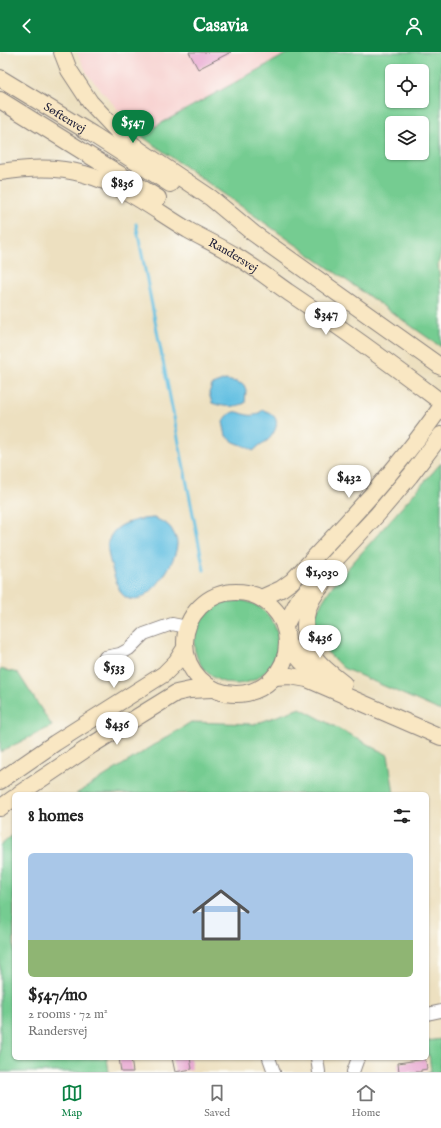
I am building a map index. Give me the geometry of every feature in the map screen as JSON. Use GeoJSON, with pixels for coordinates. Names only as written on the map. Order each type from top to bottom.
{"type":"FeatureCollection","features":[{"type":"Feature","properties":{"kind":"main road"},"geometry":{"type":"LineString","coordinates":[[62,52],[69,70],[90,102],[122,136],[147,155],[211,198],[253,233],[441,367]]}},
{"type":"Feature","properties":{"kind":"main road","name":"Søftenvej"},"geometry":{"type":"LineString","coordinates":[[0,78],[92,134],[206,207],[253,233]]}},
{"type":"Feature","properties":{"kind":"main road","name":"Søftenvej"},"geometry":{"type":"LineString","coordinates":[[0,100],[135,182],[186,216],[236,256]]}},
{"type":"Feature","properties":{"kind":"main road","name":"Randersvej"},"geometry":{"type":"LineString","coordinates":[[0,172],[47,168],[84,173],[136,196],[187,229],[236,256],[302,301],[436,398]]}},
{"type":"Feature","properties":{"kind":"main road"},"geometry":{"type":"LineString","coordinates":[[261,598],[281,589],[292,581],[355,514],[424,431],[441,407]]}},
{"type":"Feature","properties":{"kind":"main road"},"geometry":{"type":"LineString","coordinates":[[285,626],[299,599],[344,552],[410,476],[441,435]]}},
{"type":"Feature","properties":{"kind":"main road"},"geometry":{"type":"LineString","coordinates":[[344,552],[332,574],[318,589],[307,609],[305,626],[306,640],[312,654],[323,667],[344,684]]}},
{"type":"Feature","properties":{"kind":"main road"},"geometry":{"type":"LineString","coordinates":[[232,592],[247,592],[261,598],[271,605],[279,614],[285,626],[288,644],[282,667],[275,677],[264,686],[251,693],[236,695],[221,693],[212,689],[196,676],[188,663],[184,638],[187,627],[194,614],[204,602],[217,595],[232,592]]}},
{"type":"Feature","properties":{"kind":"main road"},"geometry":{"type":"LineString","coordinates":[[288,644],[300,661],[313,671],[441,726]]}},
{"type":"Feature","properties":{"kind":"main road"},"geometry":{"type":"LineString","coordinates":[[0,781],[55,742],[164,674],[176,662],[185,648]]}},
{"type":"Feature","properties":{"kind":"main road"},"geometry":{"type":"LineString","coordinates":[[275,677],[290,676],[307,678],[441,737]]}},
{"type":"Feature","properties":{"kind":"main road"},"geometry":{"type":"LineString","coordinates":[[22,792],[92,745],[176,693],[190,690],[212,689]]}},
{"type":"Feature","properties":{"kind":"main road"},"geometry":{"type":"LineString","coordinates":[[0,808],[12,799]]}},
{"type":"Feature","properties":{"kind":"street"},"geometry":{"type":"LineString","coordinates":[[105,657],[120,654],[129,650],[144,634],[172,624],[187,627]]}},
{"type":"Feature","properties":{"kind":"street"},"geometry":{"type":"LineString","coordinates":[[429,1014],[441,1011]]}},
{"type":"Feature","properties":{"kind":"street"},"geometry":{"type":"LineString","coordinates":[[270,1060],[274,1072]]}},
{"type":"Feature","properties":{"kind":"street"},"geometry":{"type":"LineString","coordinates":[[317,1060],[320,1072]]}},
{"type":"Feature","properties":{"kind":"street"},"geometry":{"type":"LineString","coordinates":[[353,1072],[357,1060]]}},
{"type":"Feature","properties":{"kind":"shaded area"},"geometry":{"type":"Polygon","coordinates":[[[77,52],[290,52],[140,135],[88,75],[77,52]]]}},
{"type":"Feature","properties":{"kind":"green space"},"geometry":{"type":"Polygon","coordinates":[[[290,52],[441,52],[441,252],[438,265],[441,292],[441,347],[140,135],[290,52]]]}},
{"type":"Feature","properties":{"kind":"green space"},"geometry":{"type":"Polygon","coordinates":[[[441,463],[441,711],[343,668],[321,646],[314,615],[333,585],[441,463]]]}},
{"type":"Feature","properties":{"kind":"green space"},"geometry":{"type":"Polygon","coordinates":[[[228,600],[244,600],[260,607],[271,618],[278,634],[278,650],[275,658],[266,672],[260,677],[244,684],[228,684],[212,677],[201,666],[194,650],[194,634],[201,618],[212,607],[228,600]]]}},
{"type":"Feature","properties":{"kind":"green space"},"geometry":{"type":"Polygon","coordinates":[[[0,669],[18,673],[52,726],[0,752],[0,669]]]}},
{"type":"Feature","properties":{"kind":"green space"},"geometry":{"type":"Polygon","coordinates":[[[300,708],[388,755],[394,792],[79,792],[191,722],[255,724],[300,708]]]}},
{"type":"Feature","properties":{"kind":"green space"},"geometry":{"type":"Polygon","coordinates":[[[12,836],[12,1060],[107,1060],[109,1072],[0,1072],[0,846],[12,836]]]}},
{"type":"Feature","properties":{"kind":"green space"},"geometry":{"type":"Polygon","coordinates":[[[441,1039],[441,1072],[427,1072],[431,1071],[429,1041],[441,1039]]]}},
{"type":"Feature","properties":{"kind":"water"},"geometry":{"type":"Polygon","coordinates":[[[225,380],[244,385],[246,390],[245,403],[237,406],[228,406],[212,403],[209,393],[212,385],[225,380]]]}},
{"type":"Feature","properties":{"kind":"water"},"geometry":{"type":"Polygon","coordinates":[[[263,410],[275,418],[276,425],[269,439],[253,451],[234,442],[226,436],[223,422],[231,413],[238,412],[246,415],[255,415],[263,410]]]}},
{"type":"Feature","properties":{"kind":"water"},"geometry":{"type":"Polygon","coordinates":[[[154,518],[165,523],[172,529],[177,542],[176,552],[165,574],[157,584],[148,593],[139,598],[130,599],[122,594],[119,589],[110,562],[108,545],[110,538],[119,527],[125,524],[133,521],[154,518]]]}},
{"type":"Feature","properties":{"kind":"building"},"geometry":{"type":"Polygon","coordinates":[[[189,52],[231,52],[198,69],[189,52]]]}},
{"type":"Feature","properties":{"kind":"building"},"geometry":{"type":"Polygon","coordinates":[[[119,1060],[131,1060],[133,1072],[121,1072],[119,1060]]]}},
{"type":"Feature","properties":{"kind":"building"},"geometry":{"type":"Polygon","coordinates":[[[172,1060],[190,1060],[192,1069],[175,1072],[172,1060]]]}},
{"type":"Feature","properties":{"kind":"building"},"geometry":{"type":"Polygon","coordinates":[[[425,1060],[427,1069],[421,1070],[421,1072],[399,1072],[398,1063],[425,1060]]]}},
{"type":"Feature","properties":{"kind":"waterway"},"geometry":{"type":"LineString","coordinates":[[136,224],[204,570]]}}]}
